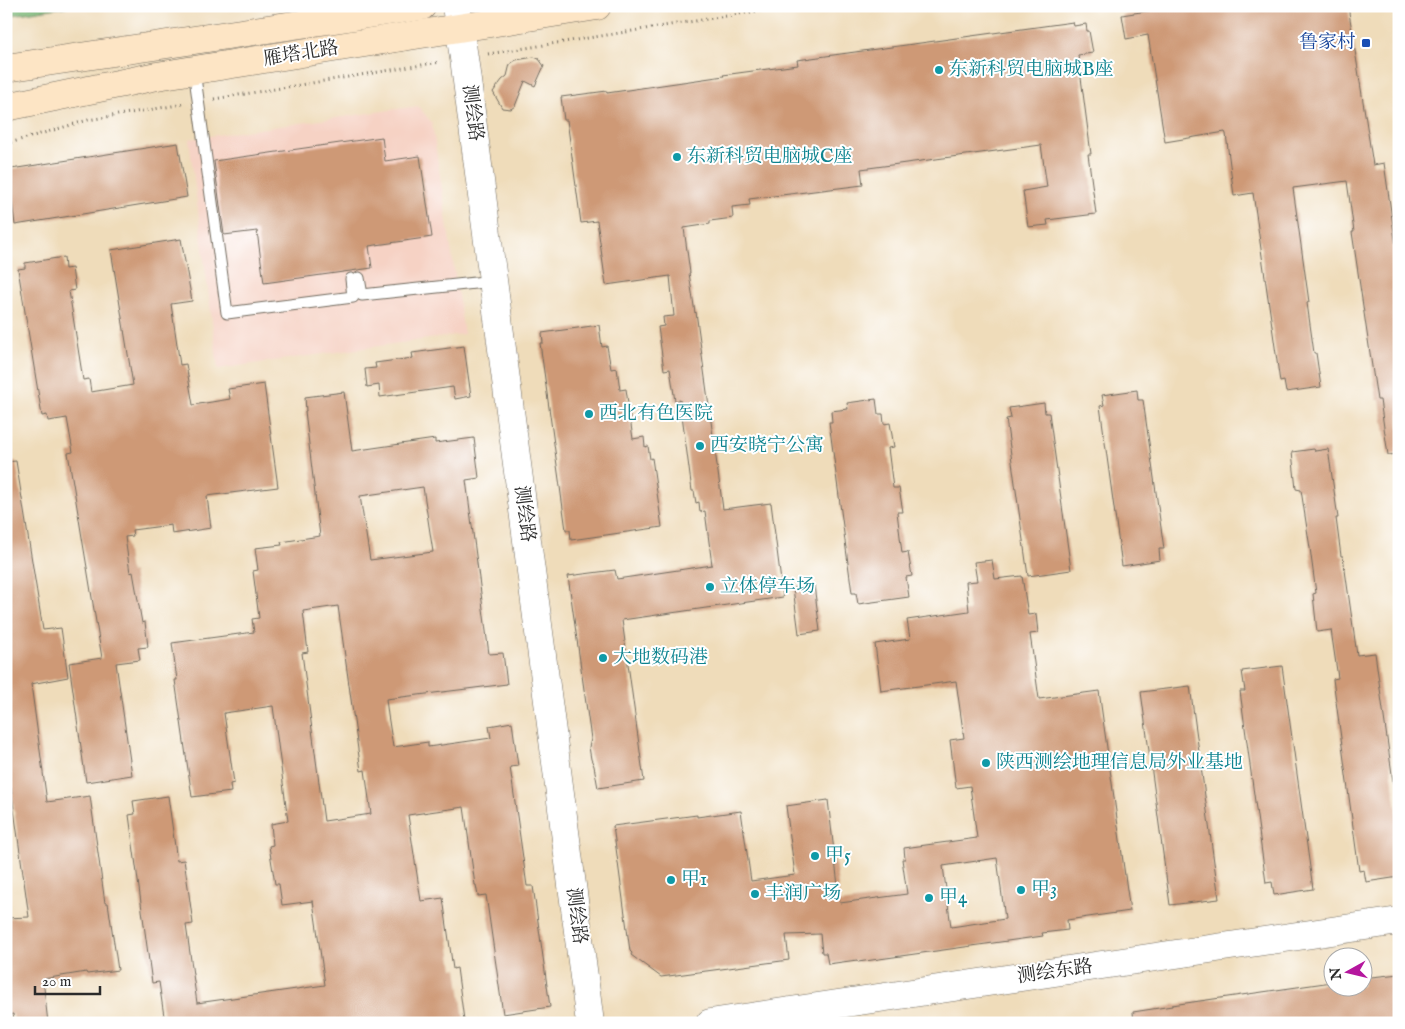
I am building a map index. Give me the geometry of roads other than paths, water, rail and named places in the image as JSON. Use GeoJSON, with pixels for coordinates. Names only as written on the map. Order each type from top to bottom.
{"type":"FeatureCollection","features":[{"type":"Feature","properties":{"kind":"main road","name":"雁塔北路"},"geometry":{"type":"LineString","coordinates":[[6,68],[422,6]]}},
{"type":"Feature","properties":{"kind":"main road","name":"雁塔北路"},"geometry":{"type":"LineString","coordinates":[[6,107],[458,18],[597,6]]}},
{"type":"Feature","properties":{"kind":"street","name":"测绘路"},"geometry":{"type":"LineString","coordinates":[[458,18],[494,280],[590,1023]]}},
{"type":"Feature","properties":{"kind":"street","name":"测绘东路"},"geometry":{"type":"LineString","coordinates":[[710,1023],[1399,921]]}},
{"type":"Feature","properties":{"kind":"lane"},"geometry":{"type":"LineString","coordinates":[[194,70],[227,312],[353,297],[355,278],[362,295],[494,280]]}},
{"type":"Feature","properties":{"kind":"place","name":"鲁家村"},"geometry":{"type":"Point","coordinates":[1366,43]}},
{"type":"Feature","properties":{"kind":"place","name":"东新科贸电脑城B座"},"geometry":{"type":"Point","coordinates":[939,70]}},
{"type":"Feature","properties":{"kind":"place","name":"东新科贸电脑城C座"},"geometry":{"type":"Point","coordinates":[677,157]}},
{"type":"Feature","properties":{"kind":"place","name":"西北有色医院"},"geometry":{"type":"Point","coordinates":[589,414]}},
{"type":"Feature","properties":{"kind":"place","name":"西安晓宁公寓"},"geometry":{"type":"Point","coordinates":[700,446]}},
{"type":"Feature","properties":{"kind":"place","name":"立体停车场"},"geometry":{"type":"Point","coordinates":[710,587]}},
{"type":"Feature","properties":{"kind":"place","name":"大地数码港"},"geometry":{"type":"Point","coordinates":[603,658]}},
{"type":"Feature","properties":{"kind":"place","name":"陕西测绘地理信息局外业基地"},"geometry":{"type":"Point","coordinates":[986,763]}},
{"type":"Feature","properties":{"kind":"place","name":"甲5"},"geometry":{"type":"Point","coordinates":[815,856]}},
{"type":"Feature","properties":{"kind":"place","name":"甲1"},"geometry":{"type":"Point","coordinates":[671,880]}},
{"type":"Feature","properties":{"kind":"place","name":"甲3"},"geometry":{"type":"Point","coordinates":[1021,890]}},
{"type":"Feature","properties":{"kind":"place","name":"丰润广场"},"geometry":{"type":"Point","coordinates":[755,894]}},
{"type":"Feature","properties":{"kind":"place","name":"甲4"},"geometry":{"type":"Point","coordinates":[929,898]}}]}
